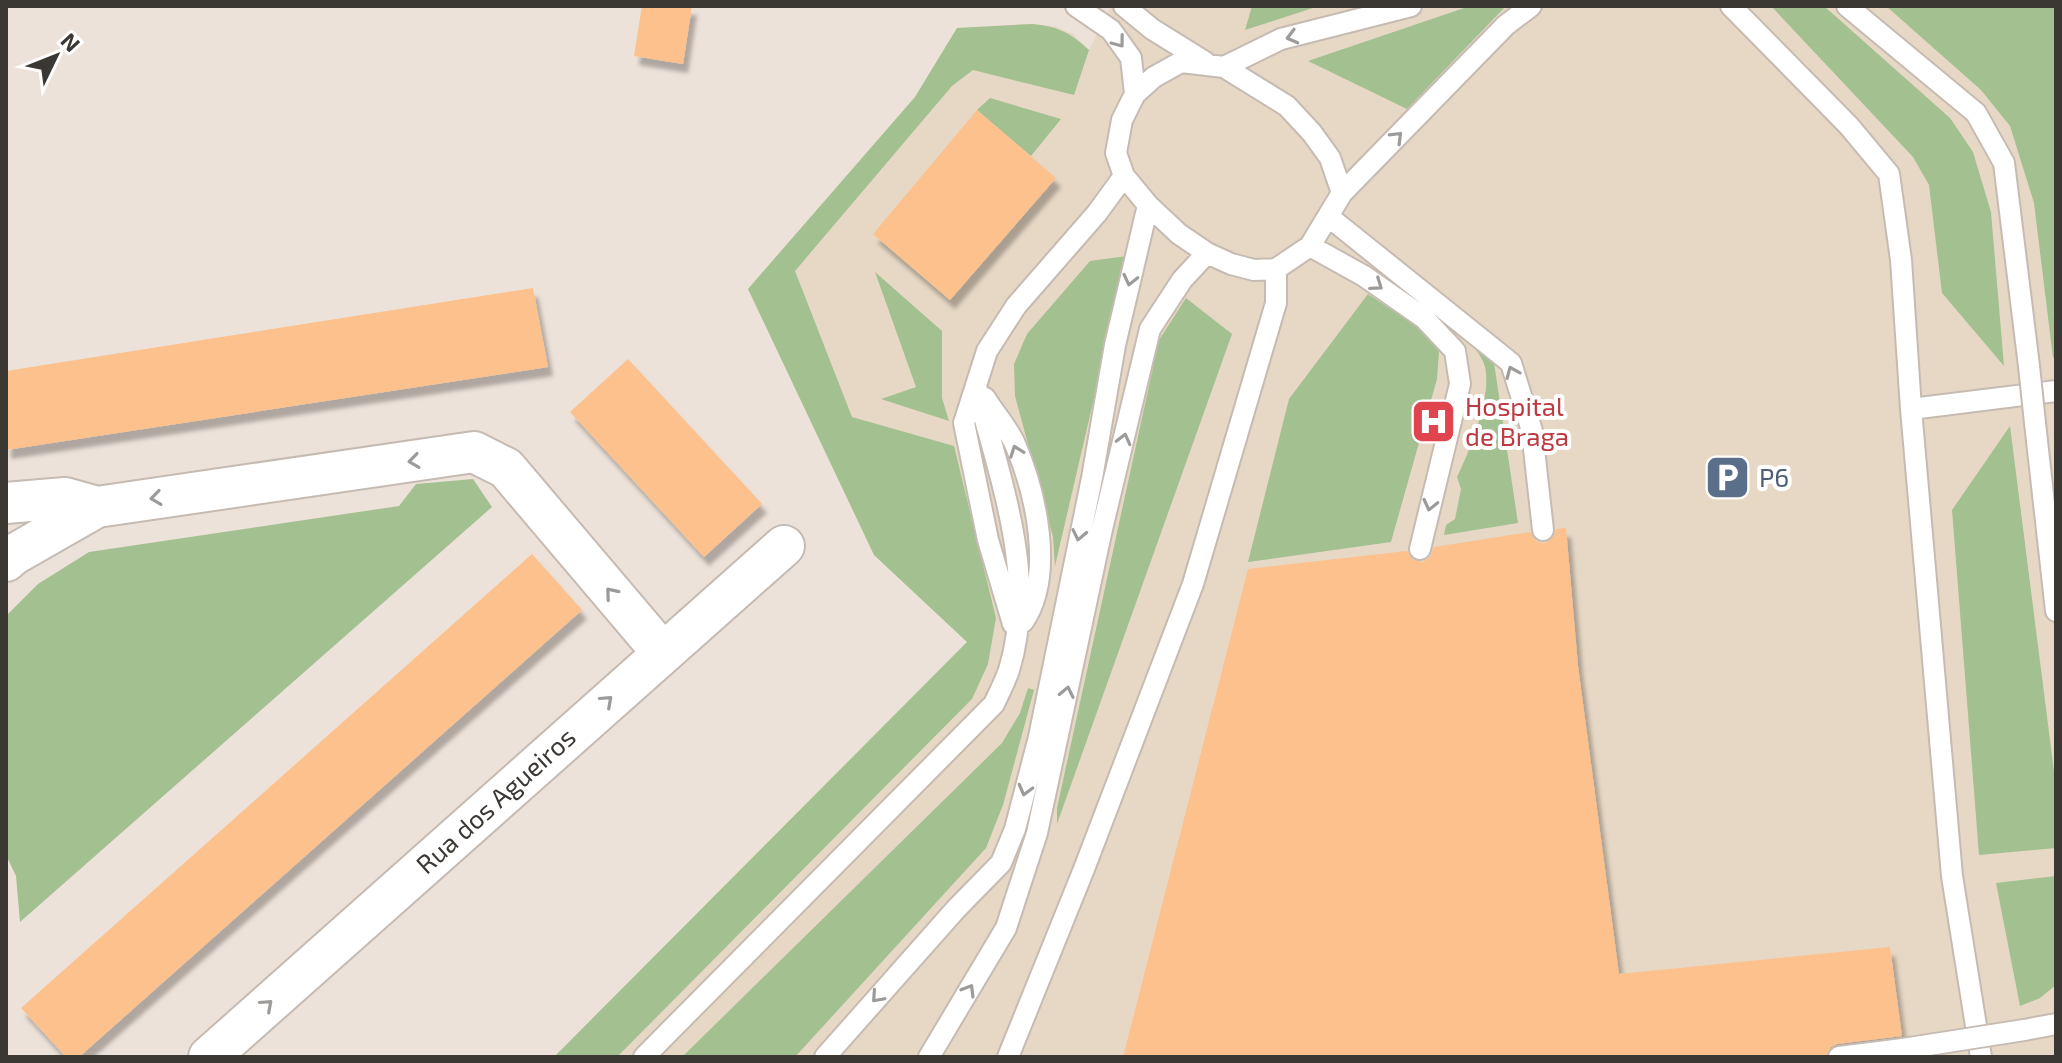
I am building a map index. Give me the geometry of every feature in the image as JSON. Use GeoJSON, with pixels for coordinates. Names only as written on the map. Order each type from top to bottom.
{"type":"FeatureCollection","features":[{"type":"Feature","properties":{"kind":"street"},"geometry":{"type":"LineString","coordinates":[[8,550],[97,507],[474,452],[506,468],[662,652]]}},
{"type":"Feature","properties":{"kind":"street"},"geometry":{"type":"LineString","coordinates":[[6,503],[65,498],[97,507]]}},
{"type":"Feature","properties":{"kind":"street","name":"Rua dos Agueiros"},"geometry":{"type":"LineString","coordinates":[[209,1057],[784,546]]}},
{"type":"Feature","properties":{"kind":"lane"},"geometry":{"type":"LineString","coordinates":[[1076,6],[1111,30],[1131,58],[1135,94]]}},
{"type":"Feature","properties":{"kind":"lane"},"geometry":{"type":"LineString","coordinates":[[1124,6],[1152,29],[1287,106],[1330,158],[1342,193]]}},
{"type":"Feature","properties":{"kind":"lane"},"geometry":{"type":"LineString","coordinates":[[1411,6],[1281,39],[1216,66],[1181,62],[1154,77],[1135,94],[1122,120],[1116,153],[1124,176],[1148,205],[1179,234],[1207,253],[1254,270],[1276,269],[1310,246],[1342,193],[1506,25],[1531,6]]}},
{"type":"Feature","properties":{"kind":"lane"},"geometry":{"type":"LineString","coordinates":[[1731,6],[1849,126],[1889,174],[1901,260],[1952,876],[1981,1057]]}},
{"type":"Feature","properties":{"kind":"lane"},"geometry":{"type":"LineString","coordinates":[[1847,6],[1976,113],[2004,163],[2056,611]]}},
{"type":"Feature","properties":{"kind":"lane"},"geometry":{"type":"LineString","coordinates":[[1016,632],[988,540],[964,423],[987,351],[1016,306],[1097,213],[1124,176]]}},
{"type":"Feature","properties":{"kind":"lane"},"geometry":{"type":"LineString","coordinates":[[825,1057],[956,909],[1001,863],[1015,829],[1039,737],[1092,478],[1115,345],[1148,205]]}},
{"type":"Feature","properties":{"kind":"lane"},"geometry":{"type":"LineString","coordinates":[[1329,217],[1511,363],[1532,431],[1543,530]]}},
{"type":"Feature","properties":{"kind":"lane"},"geometry":{"type":"LineString","coordinates":[[1310,246],[1364,276],[1424,318],[1455,351],[1460,384],[1420,549]]}},
{"type":"Feature","properties":{"kind":"lane"},"geometry":{"type":"LineString","coordinates":[[929,1057],[1006,928],[1037,833],[1102,529],[1150,329],[1182,280],[1207,253]]}},
{"type":"Feature","properties":{"kind":"lane"},"geometry":{"type":"LineString","coordinates":[[1008,1057],[1193,584],[1265,346],[1276,303],[1276,269]]}},
{"type":"Feature","properties":{"kind":"lane"},"geometry":{"type":"LineString","coordinates":[[644,1057],[994,704],[1009,670],[1016,632],[1031,610],[1039,579],[1040,545],[1033,504],[1014,443],[976,386]]}},
{"type":"Feature","properties":{"kind":"lane"},"geometry":{"type":"LineString","coordinates":[[1911,409],[2056,391]]}},
{"type":"Feature","properties":{"kind":"lane"},"geometry":{"type":"LineString","coordinates":[[1839,1057],[2056,1024]]}},
{"type":"Feature","properties":{"kind":"shaded area","name":"Hospital de Braga"},"geometry":{"type":"Polygon","coordinates":[[[1111,6],[2056,6],[2056,1057],[557,1057],[967,642],[874,555],[748,289],[915,97],[957,28],[1032,24],[1055,26],[1073,34],[1089,50],[1111,6]]]}},
{"type":"Feature","properties":{"kind":"green space"},"geometry":{"type":"Polygon","coordinates":[[[1252,6],[1319,6],[1245,30],[1252,6]]]}},
{"type":"Feature","properties":{"kind":"green space"},"geometry":{"type":"Polygon","coordinates":[[[1470,6],[1506,6],[1407,109],[1308,61],[1470,6]]]}},
{"type":"Feature","properties":{"kind":"green space"},"geometry":{"type":"Polygon","coordinates":[[[1771,6],[1824,6],[1950,118],[1973,152],[1991,212],[2004,366],[1942,293],[1929,185],[1913,157],[1771,6]]]}},
{"type":"Feature","properties":{"kind":"green space"},"geometry":{"type":"Polygon","coordinates":[[[1886,6],[2056,6],[2056,356],[2053,358],[2034,203],[2010,126],[1981,90],[1886,6]]]}},
{"type":"Feature","properties":{"kind":"green space"},"geometry":{"type":"Polygon","coordinates":[[[1032,24],[1063,31],[1089,50],[1074,95],[973,70],[952,86],[795,271],[852,417],[954,446],[996,618],[988,664],[972,699],[617,1057],[554,1057],[967,642],[874,555],[748,289],[915,97],[957,28],[1032,24]]]}},
{"type":"Feature","properties":{"kind":"green space"},"geometry":{"type":"Polygon","coordinates":[[[990,98],[1061,119],[1031,156],[977,110],[990,98]]]}},
{"type":"Feature","properties":{"kind":"green space"},"geometry":{"type":"Polygon","coordinates":[[[1127,256],[1055,566],[1053,537],[1015,396],[1014,364],[1027,334],[1090,261],[1127,256]]]}},
{"type":"Feature","properties":{"kind":"green space"},"geometry":{"type":"Polygon","coordinates":[[[875,272],[942,331],[942,398],[949,421],[881,399],[916,387],[875,272]]]}},
{"type":"Feature","properties":{"kind":"green space"},"geometry":{"type":"Polygon","coordinates":[[[1368,294],[1428,334],[1439,352],[1437,379],[1391,542],[1248,562],[1289,399],[1368,294]]]}},
{"type":"Feature","properties":{"kind":"green space"},"geometry":{"type":"Polygon","coordinates":[[[1186,298],[1232,334],[1057,824],[1057,808],[1159,340],[1186,298]]]}},
{"type":"Feature","properties":{"kind":"green space"},"geometry":{"type":"Polygon","coordinates":[[[1472,344],[1493,356],[1518,523],[1444,535],[1446,525],[1455,519],[1461,489],[1457,477],[1483,407],[1485,367],[1472,344]]]}},
{"type":"Feature","properties":{"kind":"green space"},"geometry":{"type":"Polygon","coordinates":[[[2010,426],[2056,787],[2056,848],[1979,855],[1952,510],[2010,426]]]}},
{"type":"Feature","properties":{"kind":"green space"},"geometry":{"type":"Polygon","coordinates":[[[473,479],[492,507],[20,922],[16,876],[6,855],[6,616],[38,584],[89,552],[399,506],[416,484],[473,479]]]}},
{"type":"Feature","properties":{"kind":"green space"},"geometry":{"type":"Polygon","coordinates":[[[1028,688],[1034,690],[1003,805],[986,848],[795,1057],[682,1057],[1002,743],[1020,713],[1028,688]]]}},
{"type":"Feature","properties":{"kind":"green space"},"geometry":{"type":"Polygon","coordinates":[[[2056,876],[2056,985],[2040,998],[2020,1006],[1996,883],[2056,876]]]}},
{"type":"Feature","properties":{"kind":"building"},"geometry":{"type":"Polygon","coordinates":[[[642,6],[692,6],[683,64],[634,56],[642,6]]]}},
{"type":"Feature","properties":{"kind":"building"},"geometry":{"type":"Polygon","coordinates":[[[977,110],[1056,178],[950,300],[873,234],[977,110]]]}},
{"type":"Feature","properties":{"kind":"building"},"geometry":{"type":"Polygon","coordinates":[[[533,288],[548,367],[6,450],[6,371],[533,288]]]}},
{"type":"Feature","properties":{"kind":"building"},"geometry":{"type":"Polygon","coordinates":[[[628,359],[762,504],[704,557],[570,412],[628,359]]]}},
{"type":"Feature","properties":{"kind":"building"},"geometry":{"type":"Polygon","coordinates":[[[1566,528],[1578,666],[1619,974],[1890,947],[1902,1036],[1837,1044],[1831,1047],[1826,1057],[1123,1057],[1248,569],[1407,551],[1412,559],[1423,562],[1430,557],[1434,547],[1530,532],[1537,542],[1545,543],[1554,536],[1556,529],[1566,528]]]}},
{"type":"Feature","properties":{"kind":"building"},"geometry":{"type":"Polygon","coordinates":[[[532,554],[582,610],[79,1057],[66,1057],[21,1008],[532,554]]]}},
{"type":"Feature","properties":{"kind":"place","name":"Hospital de Braga"},"geometry":{"type":"Point","coordinates":[1434,422]}},
{"type":"Feature","properties":{"kind":"place","name":"P6"},"geometry":{"type":"Point","coordinates":[1728,478]}}]}
